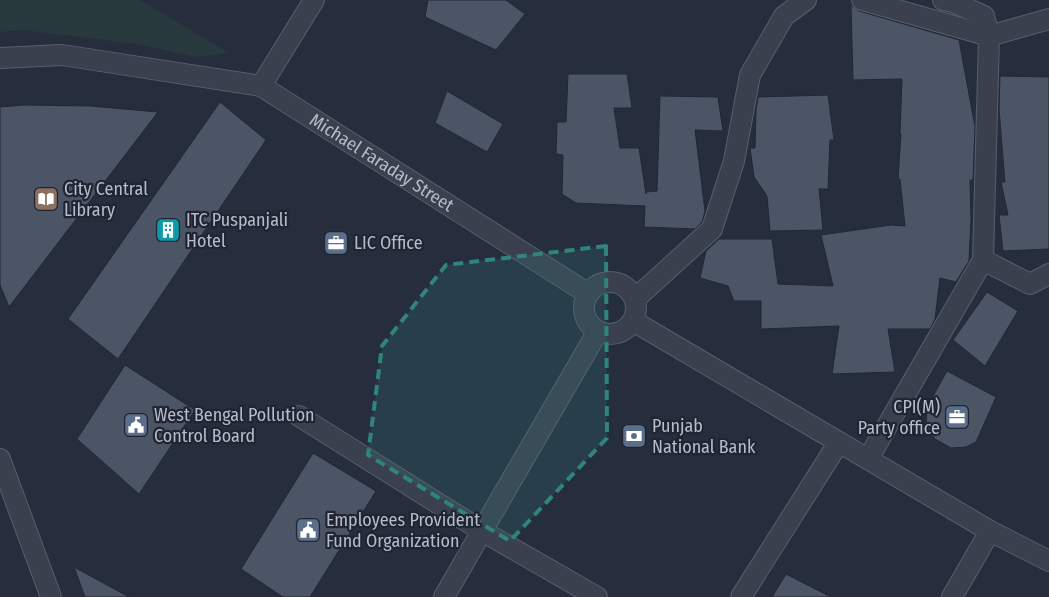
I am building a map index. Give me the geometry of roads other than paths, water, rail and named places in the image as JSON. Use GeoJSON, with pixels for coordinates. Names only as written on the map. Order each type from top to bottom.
{"type":"FeatureCollection","features":[{"type":"Feature","properties":{"kind":"street"},"geometry":{"type":"LineString","coordinates":[[0,58],[62,55],[261,86],[314,0]]}},
{"type":"Feature","properties":{"kind":"street"},"geometry":{"type":"LineString","coordinates":[[635,299],[712,229],[734,161],[750,75],[784,16],[806,0]]}},
{"type":"Feature","properties":{"kind":"street"},"geometry":{"type":"LineString","coordinates":[[862,0],[989,36],[1049,19]]}},
{"type":"Feature","properties":{"kind":"street"},"geometry":{"type":"LineString","coordinates":[[868,459],[982,260],[989,36],[984,16],[953,2],[943,0]]}},
{"type":"Feature","properties":{"kind":"street","name":"Michael Faraday Street"},"geometry":{"type":"LineString","coordinates":[[261,86],[588,294]]}},
{"type":"Feature","properties":{"kind":"street"},"geometry":{"type":"LineString","coordinates":[[982,260],[1030,284],[1049,274]]}},
{"type":"Feature","properties":{"kind":"street"},"geometry":{"type":"LineString","coordinates":[[613,281],[630,290],[635,299],[636,310],[633,321],[627,328],[615,334],[598,331],[588,322],[584,314],[584,303],[588,294],[594,286],[613,281]]}},
{"type":"Feature","properties":{"kind":"street"},"geometry":{"type":"LineString","coordinates":[[633,321],[990,531],[1049,561]]}},
{"type":"Feature","properties":{"kind":"street"},"geometry":{"type":"LineString","coordinates":[[444,597],[598,331]]}},
{"type":"Feature","properties":{"kind":"street"},"geometry":{"type":"LineString","coordinates":[[299,416],[482,531],[597,597]]}},
{"type":"Feature","properties":{"kind":"street"},"geometry":{"type":"LineString","coordinates":[[741,597],[839,442]]}},
{"type":"Feature","properties":{"kind":"street"},"geometry":{"type":"LineString","coordinates":[[0,459],[51,597]]}},
{"type":"Feature","properties":{"kind":"street"},"geometry":{"type":"LineString","coordinates":[[952,597],[990,531]]}},
{"type":"Feature","properties":{"kind":"place","name":"City Central Library"},"geometry":{"type":"Point","coordinates":[46,199]}},
{"type":"Feature","properties":{"kind":"place","name":"ITC Puspanjali Hotel"},"geometry":{"type":"Point","coordinates":[168,230]}},
{"type":"Feature","properties":{"kind":"place","name":"LIC Office"},"geometry":{"type":"Point","coordinates":[336,243]}},
{"type":"Feature","properties":{"kind":"place","name":"CPI(M) Party office"},"geometry":{"type":"Point","coordinates":[957,417]}},
{"type":"Feature","properties":{"kind":"place","name":"West Bengal Pollution Control Board"},"geometry":{"type":"Point","coordinates":[136,425]}},
{"type":"Feature","properties":{"kind":"place","name":"Punjab National Bank"},"geometry":{"type":"Point","coordinates":[634,436]}},
{"type":"Feature","properties":{"kind":"place","name":"Employees Provident Fund Organization"},"geometry":{"type":"Point","coordinates":[308,530]}}]}
